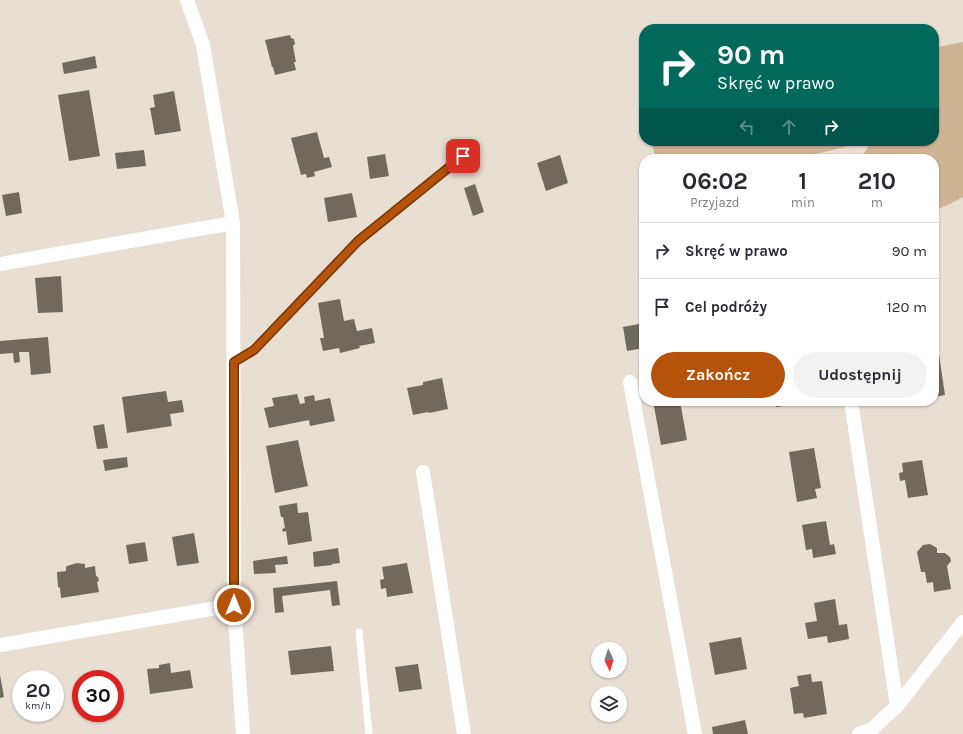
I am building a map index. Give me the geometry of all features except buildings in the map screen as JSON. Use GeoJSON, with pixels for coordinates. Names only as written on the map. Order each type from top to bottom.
{"type":"FeatureCollection","features":[{"type":"Feature","properties":{"kind":"street"},"geometry":{"type":"LineString","coordinates":[[187,0],[203,45],[233,223],[234,605],[243,734]]}},
{"type":"Feature","properties":{"kind":"street"},"geometry":{"type":"LineString","coordinates":[[0,264],[233,223]]}},
{"type":"Feature","properties":{"kind":"street"},"geometry":{"type":"LineString","coordinates":[[630,382],[695,734]]}},
{"type":"Feature","properties":{"kind":"street"},"geometry":{"type":"LineString","coordinates":[[852,406],[897,706]]}},
{"type":"Feature","properties":{"kind":"street"},"geometry":{"type":"LineString","coordinates":[[423,472],[464,734]]}},
{"type":"Feature","properties":{"kind":"street"},"geometry":{"type":"LineString","coordinates":[[0,645],[234,605]]}},
{"type":"Feature","properties":{"kind":"street"},"geometry":{"type":"LineString","coordinates":[[859,734],[872,729],[897,706],[963,622]]}},
{"type":"Feature","properties":{"kind":"lane"},"geometry":{"type":"LineString","coordinates":[[234,362],[254,350],[358,241],[463,156]]}},
{"type":"Feature","properties":{"kind":"lane"},"geometry":{"type":"LineString","coordinates":[[359,632],[369,734]]}},
{"type":"Feature","properties":{"kind":"shaded area"},"geometry":{"type":"Polygon","coordinates":[[[963,42],[963,197],[939,209],[939,154],[864,154],[868,146],[939,146],[939,47],[963,42]]]}},
{"type":"Feature","properties":{"kind":"shaded area"},"geometry":{"type":"Polygon","coordinates":[[[652,146],[850,146],[815,154],[655,154],[652,146]]]}},
{"type":"Feature","properties":{"kind":"route"},"geometry":{"type":"LineString","coordinates":[[234,605],[234,362],[254,350],[358,241],[463,156]]}}]}
